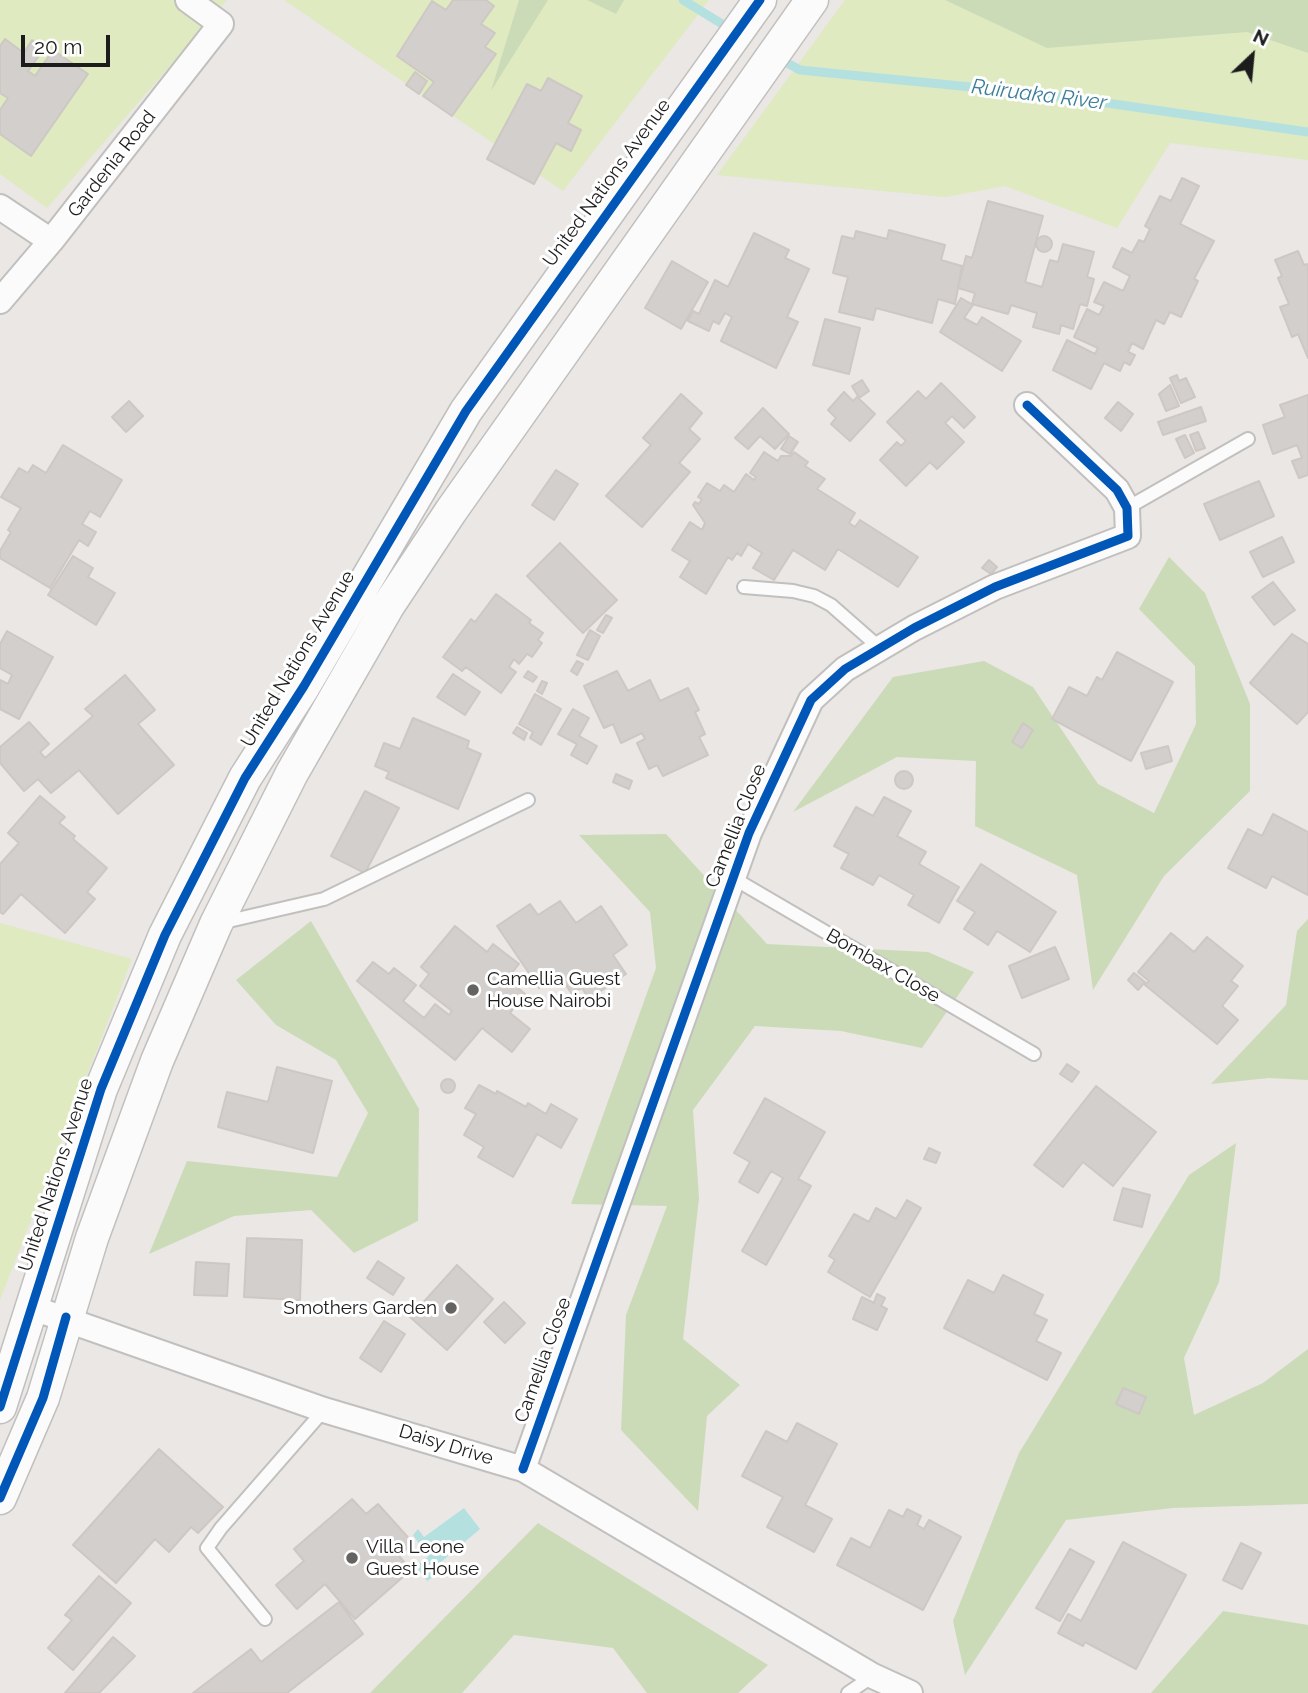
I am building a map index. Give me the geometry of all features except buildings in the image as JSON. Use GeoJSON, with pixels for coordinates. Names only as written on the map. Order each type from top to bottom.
{"type":"FeatureCollection","features":[{"type":"Feature","properties":{"kind":"street","name":"Gardenia Road"},"geometry":{"type":"LineString","coordinates":[[0,301],[51,241],[221,24],[188,0]]}},
{"type":"Feature","properties":{"kind":"street","name":"United Nations Avenue"},"geometry":{"type":"LineString","coordinates":[[0,1407],[101,1088],[165,935],[245,778],[304,686],[466,411],[760,0]]}},
{"type":"Feature","properties":{"kind":"street"},"geometry":{"type":"LineString","coordinates":[[0,1498],[43,1398],[66,1317],[157,1061],[216,924],[292,773],[388,606],[627,258],[812,0]]}},
{"type":"Feature","properties":{"kind":"street"},"geometry":{"type":"LineString","coordinates":[[0,207],[51,241]]}},
{"type":"Feature","properties":{"kind":"street"},"geometry":{"type":"LineString","coordinates":[[1027,405],[1116,490],[1127,508]]}},
{"type":"Feature","properties":{"kind":"street","name":"Camellia Close"},"geometry":{"type":"LineString","coordinates":[[523,1469],[749,833],[811,701],[845,669],[995,587],[1128,536],[1127,508]]}},
{"type":"Feature","properties":{"kind":"street","name":"Daisy Drive"},"geometry":{"type":"LineString","coordinates":[[33,1308],[66,1317],[324,1410],[523,1469],[873,1676],[910,1693]]}},
{"type":"Feature","properties":{"kind":"lane"},"geometry":{"type":"LineString","coordinates":[[1127,508],[1248,439]]}},
{"type":"Feature","properties":{"kind":"lane"},"geometry":{"type":"LineString","coordinates":[[744,587],[793,591],[814,596],[831,605],[880,648]]}},
{"type":"Feature","properties":{"kind":"lane"},"geometry":{"type":"LineString","coordinates":[[216,924],[324,899],[528,800]]}},
{"type":"Feature","properties":{"kind":"lane","name":"Bombax Close"},"geometry":{"type":"LineString","coordinates":[[733,878],[1034,1054]]}},
{"type":"Feature","properties":{"kind":"lane"},"geometry":{"type":"LineString","coordinates":[[265,1619],[207,1548],[221,1528],[324,1410]]}},
{"type":"Feature","properties":{"kind":"lane"},"geometry":{"type":"LineString","coordinates":[[848,1693],[873,1676]]}},
{"type":"Feature","properties":{"kind":"green space"},"geometry":{"type":"Polygon","coordinates":[[[0,0],[227,0],[47,208],[0,174],[0,0]]]}},
{"type":"Feature","properties":{"kind":"green space"},"geometry":{"type":"Polygon","coordinates":[[[284,0],[709,0],[563,191],[284,0]]]}},
{"type":"Feature","properties":{"kind":"green space"},"geometry":{"type":"Polygon","coordinates":[[[519,0],[548,0],[491,91],[519,0]]]}},
{"type":"Feature","properties":{"kind":"green space"},"geometry":{"type":"Polygon","coordinates":[[[587,0],[624,0],[616,14],[587,0]]]}},
{"type":"Feature","properties":{"kind":"green space"},"geometry":{"type":"Polygon","coordinates":[[[845,0],[1308,0],[1308,160],[1170,143],[1117,228],[1005,186],[945,197],[717,175],[845,0]]]}},
{"type":"Feature","properties":{"kind":"green space"},"geometry":{"type":"Polygon","coordinates":[[[945,0],[1308,0],[1308,53],[1247,32],[1047,48],[945,0]]]}},
{"type":"Feature","properties":{"kind":"green space"},"geometry":{"type":"Polygon","coordinates":[[[1169,557],[1205,593],[1250,704],[1250,791],[1164,876],[1093,990],[1077,875],[975,826],[976,761],[897,757],[793,812],[893,677],[984,661],[1033,687],[1098,784],[1154,813],[1196,724],[1195,666],[1139,609],[1169,557]]]}},
{"type":"Feature","properties":{"kind":"green space"},"geometry":{"type":"Polygon","coordinates":[[[666,834],[767,944],[928,952],[974,972],[922,1048],[841,1031],[755,1026],[693,1110],[699,1198],[683,1339],[740,1385],[707,1416],[698,1511],[621,1430],[626,1315],[667,1206],[571,1204],[656,968],[650,912],[579,835],[666,834]]]}},
{"type":"Feature","properties":{"kind":"green space"},"geometry":{"type":"Polygon","coordinates":[[[1308,919],[1308,1080],[1269,1078],[1211,1084],[1286,1005],[1297,931],[1308,919]]]}},
{"type":"Feature","properties":{"kind":"green space"},"geometry":{"type":"Polygon","coordinates":[[[311,921],[419,1109],[418,1221],[354,1253],[311,1210],[234,1216],[149,1254],[187,1161],[337,1177],[368,1113],[336,1060],[276,1025],[236,980],[311,921]]]}},
{"type":"Feature","properties":{"kind":"green space"},"geometry":{"type":"Polygon","coordinates":[[[0,923],[132,959],[0,1300],[0,923]]]}},
{"type":"Feature","properties":{"kind":"green space"},"geometry":{"type":"Polygon","coordinates":[[[1236,1143],[1219,1282],[1184,1358],[1194,1415],[1263,1383],[1308,1349],[1308,1504],[1173,1508],[1066,1520],[965,1675],[953,1621],[1019,1453],[1189,1175],[1236,1143]]]}},
{"type":"Feature","properties":{"kind":"green space"},"geometry":{"type":"Polygon","coordinates":[[[538,1523],[768,1665],[738,1693],[647,1693],[613,1648],[514,1635],[462,1693],[370,1693],[538,1523]]]}},
{"type":"Feature","properties":{"kind":"green space"},"geometry":{"type":"Polygon","coordinates":[[[1223,1611],[1308,1625],[1308,1693],[1151,1693],[1223,1611]]]}},
{"type":"Feature","properties":{"kind":"water"},"geometry":{"type":"Polygon","coordinates":[[[464,1508],[480,1529],[441,1562],[439,1574],[427,1581],[416,1566],[428,1557],[413,1535],[418,1529],[424,1537],[464,1508]]]}},
{"type":"Feature","properties":{"kind":"waterway","name":"Ruiruaka River"},"geometry":{"type":"LineString","coordinates":[[683,0],[727,27]]}},
{"type":"Feature","properties":{"kind":"waterway","name":"Ruiruaka River"},"geometry":{"type":"LineString","coordinates":[[778,58],[800,70],[1051,95],[1308,132]]}},
{"type":"Feature","properties":{"kind":"cycle path"},"geometry":{"type":"LineString","coordinates":[[0,1407],[101,1089],[165,935],[245,778],[304,686],[466,411],[760,0]]}},
{"type":"Feature","properties":{"kind":"cycle path"},"geometry":{"type":"LineString","coordinates":[[523,1469],[749,833],[811,700],[845,669],[914,628],[995,587],[1128,536],[1127,508],[1117,490],[1027,405]]}},
{"type":"Feature","properties":{"kind":"cycle path"},"geometry":{"type":"LineString","coordinates":[[0,1498],[43,1398],[66,1317]]}},
{"type":"Feature","properties":{"kind":"place","name":"Camellia Guest House Nairobi"},"geometry":{"type":"Point","coordinates":[473,990]}},
{"type":"Feature","properties":{"kind":"place","name":"Smothers Garden"},"geometry":{"type":"Point","coordinates":[451,1308]}},
{"type":"Feature","properties":{"kind":"place","name":"Villa Leone Guest House"},"geometry":{"type":"Point","coordinates":[352,1558]}}]}
